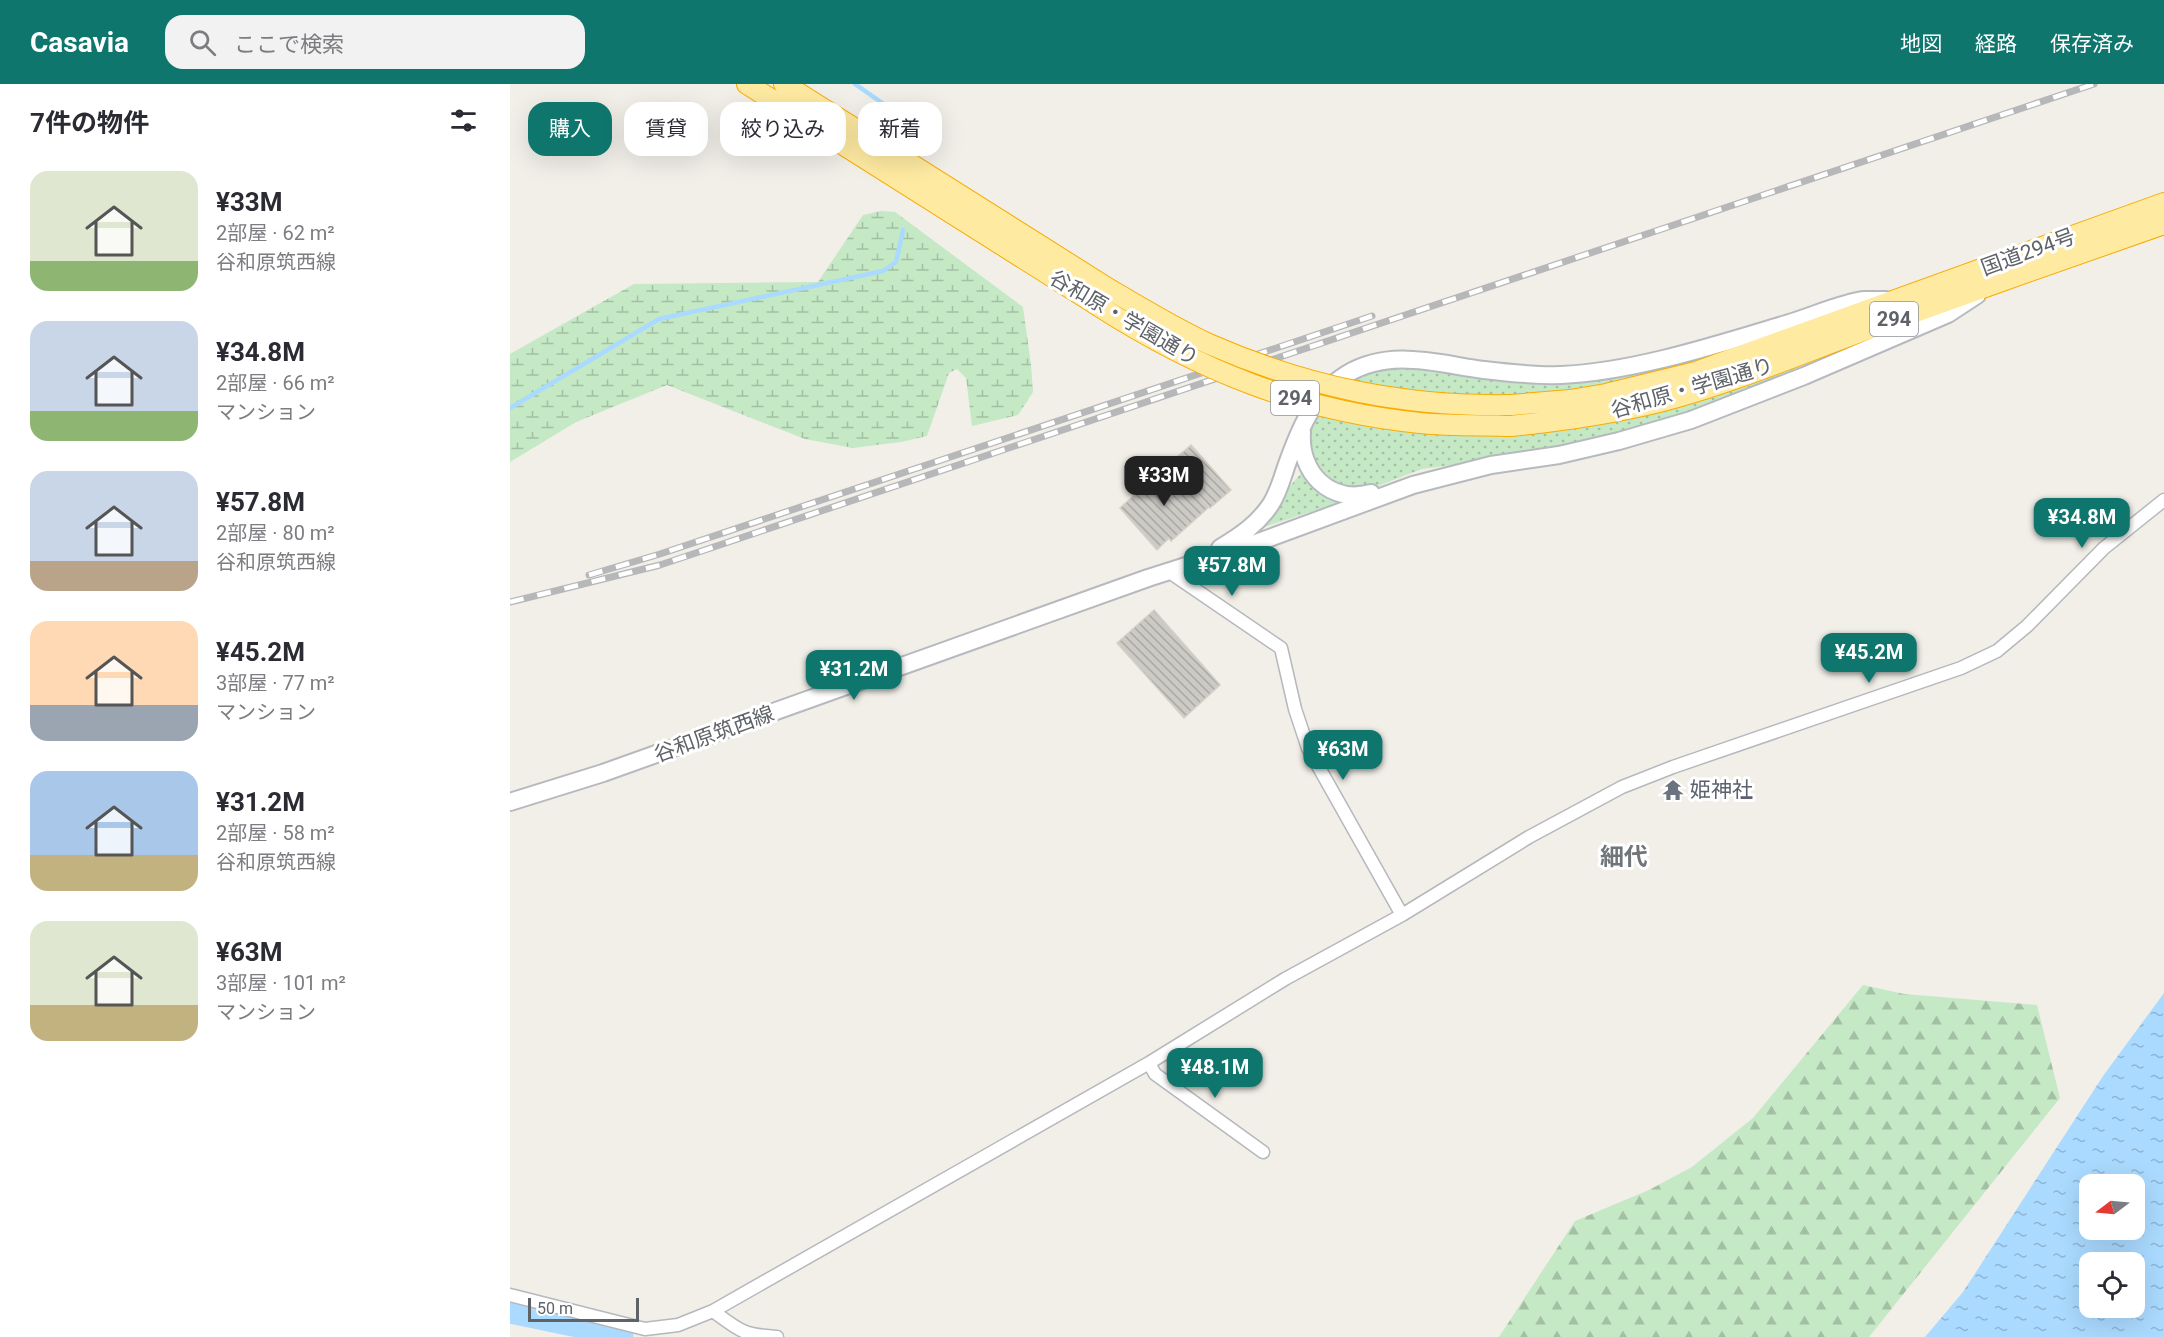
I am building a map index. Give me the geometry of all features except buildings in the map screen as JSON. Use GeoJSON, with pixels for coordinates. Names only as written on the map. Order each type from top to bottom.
{"type":"FeatureCollection","features":[{"type":"Feature","properties":{"kind":"highway","name":"谷和原・学園通り"},"geometry":{"type":"LineString","coordinates":[[747,84],[1145,335],[1185,357],[1282,395],[1351,412],[1399,420],[1455,425],[1511,426],[1571,420],[1659,402],[1761,370],[1889,321],[1993,285]]}},
{"type":"Feature","properties":{"kind":"highway","name":"谷和原・学園通り"},"geometry":{"type":"LineString","coordinates":[[783,84],[1167,323],[1271,369],[1352,392],[1454,405],[1511,405],[1570,400],[1606,394],[1696,372],[1892,300]]}},
{"type":"Feature","properties":{"kind":"highway","name":"国道294号"},"geometry":{"type":"LineString","coordinates":[[1892,300],[2164,203]]}},
{"type":"Feature","properties":{"kind":"highway","name":"国道294号"},"geometry":{"type":"LineString","coordinates":[[1993,285],[2164,224]]}},
{"type":"Feature","properties":{"kind":"main road"},"geometry":{"type":"LineString","coordinates":[[1303,426],[1302,440],[1308,466],[1316,478],[1333,491],[1352,496],[1413,485],[1491,465],[1619,441],[1691,420],[1804,376],[1948,314],[1993,285]]}},
{"type":"Feature","properties":{"kind":"main road"},"geometry":{"type":"LineString","coordinates":[[1187,565],[1237,538],[1255,525],[1278,492],[1307,416],[1325,391],[1347,374],[1384,360],[1439,362],[1483,370],[1534,375],[1587,372],[1630,366],[1672,356],[1862,300],[1892,300]]}},
{"type":"Feature","properties":{"kind":"main road"},"geometry":{"type":"LineString","coordinates":[[1187,565],[1245,547],[1413,485]]}},
{"type":"Feature","properties":{"kind":"main road","name":"谷和原筑西線"},"geometry":{"type":"LineString","coordinates":[[510,802],[614,769],[1187,565]]}},
{"type":"Feature","properties":{"kind":"street"},"geometry":{"type":"LineString","coordinates":[[510,1295],[645,1329],[678,1325],[713,1311],[1149,1063],[1285,979],[1402,915],[1529,837],[1632,783],[1706,755],[1961,668],[1997,651],[2026,626],[2104,548],[2164,500]]}},
{"type":"Feature","properties":{"kind":"street"},"geometry":{"type":"LineString","coordinates":[[1168,571],[1281,648],[1295,709],[1308,748],[1402,915]]}},
{"type":"Feature","properties":{"kind":"street"},"geometry":{"type":"LineString","coordinates":[[1149,1063],[1155,1074],[1263,1152]]}},
{"type":"Feature","properties":{"kind":"street"},"geometry":{"type":"LineString","coordinates":[[713,1311],[741,1332],[777,1337]]}},
{"type":"Feature","properties":{"kind":"green space"},"geometry":{"type":"Polygon","coordinates":[[[881,211],[895,212],[1023,307],[1033,392],[1018,415],[972,426],[966,378],[957,369],[949,373],[927,436],[853,448],[805,439],[667,385],[576,422],[510,462],[510,354],[634,284],[818,282],[863,215],[881,211]]]}},
{"type":"Feature","properties":{"kind":"green space"},"geometry":{"type":"Polygon","coordinates":[[[1783,329],[1685,367],[1601,388],[1546,396],[1441,395],[1389,389],[1348,381],[1371,371],[1394,365],[1558,380],[1783,329]]]}},
{"type":"Feature","properties":{"kind":"green space"},"geometry":{"type":"Polygon","coordinates":[[[1799,366],[1801,371],[1729,401],[1587,442],[1513,457],[1422,469],[1370,489],[1356,491],[1329,481],[1311,460],[1308,435],[1311,422],[1317,414],[1397,430],[1437,434],[1518,435],[1598,425],[1638,417],[1799,366]]]}},
{"type":"Feature","properties":{"kind":"green space"},"geometry":{"type":"Polygon","coordinates":[[[1303,471],[1344,501],[1264,527],[1285,492],[1303,471]]]}},
{"type":"Feature","properties":{"kind":"green space"},"geometry":{"type":"Polygon","coordinates":[[[1863,985],[1904,994],[2037,1005],[2060,1098],[1869,1337],[1499,1337],[1575,1221],[1649,1190],[1692,1167],[1753,1118],[1863,985]]]}},
{"type":"Feature","properties":{"kind":"water"},"geometry":{"type":"Polygon","coordinates":[[[2164,993],[2164,1337],[1925,1337],[1963,1292],[2103,1076],[2164,993]]]}},
{"type":"Feature","properties":{"kind":"waterway"},"geometry":{"type":"LineString","coordinates":[[855,84],[881,102]]}},
{"type":"Feature","properties":{"kind":"waterway"},"geometry":{"type":"LineString","coordinates":[[510,408],[659,319],[883,271],[896,262],[903,230]]}},
{"type":"Feature","properties":{"kind":"waterway"},"geometry":{"type":"LineString","coordinates":[[510,1310],[597,1328],[620,1337]]}},
{"type":"Feature","properties":{"kind":"railway"},"geometry":{"type":"LineString","coordinates":[[510,602],[660,565],[2094,84]]}},
{"type":"Feature","properties":{"kind":"railway"},"geometry":{"type":"LineString","coordinates":[[589,575],[660,554],[1372,316]]}},
{"type":"Feature","properties":{"kind":"place","name":"姫神社"},"geometry":{"type":"Point","coordinates":[1673,790]}},
{"type":"Feature","properties":{"kind":"district","name":"細代"},"geometry":{"type":"Point","coordinates":[1624,857]}}]}
